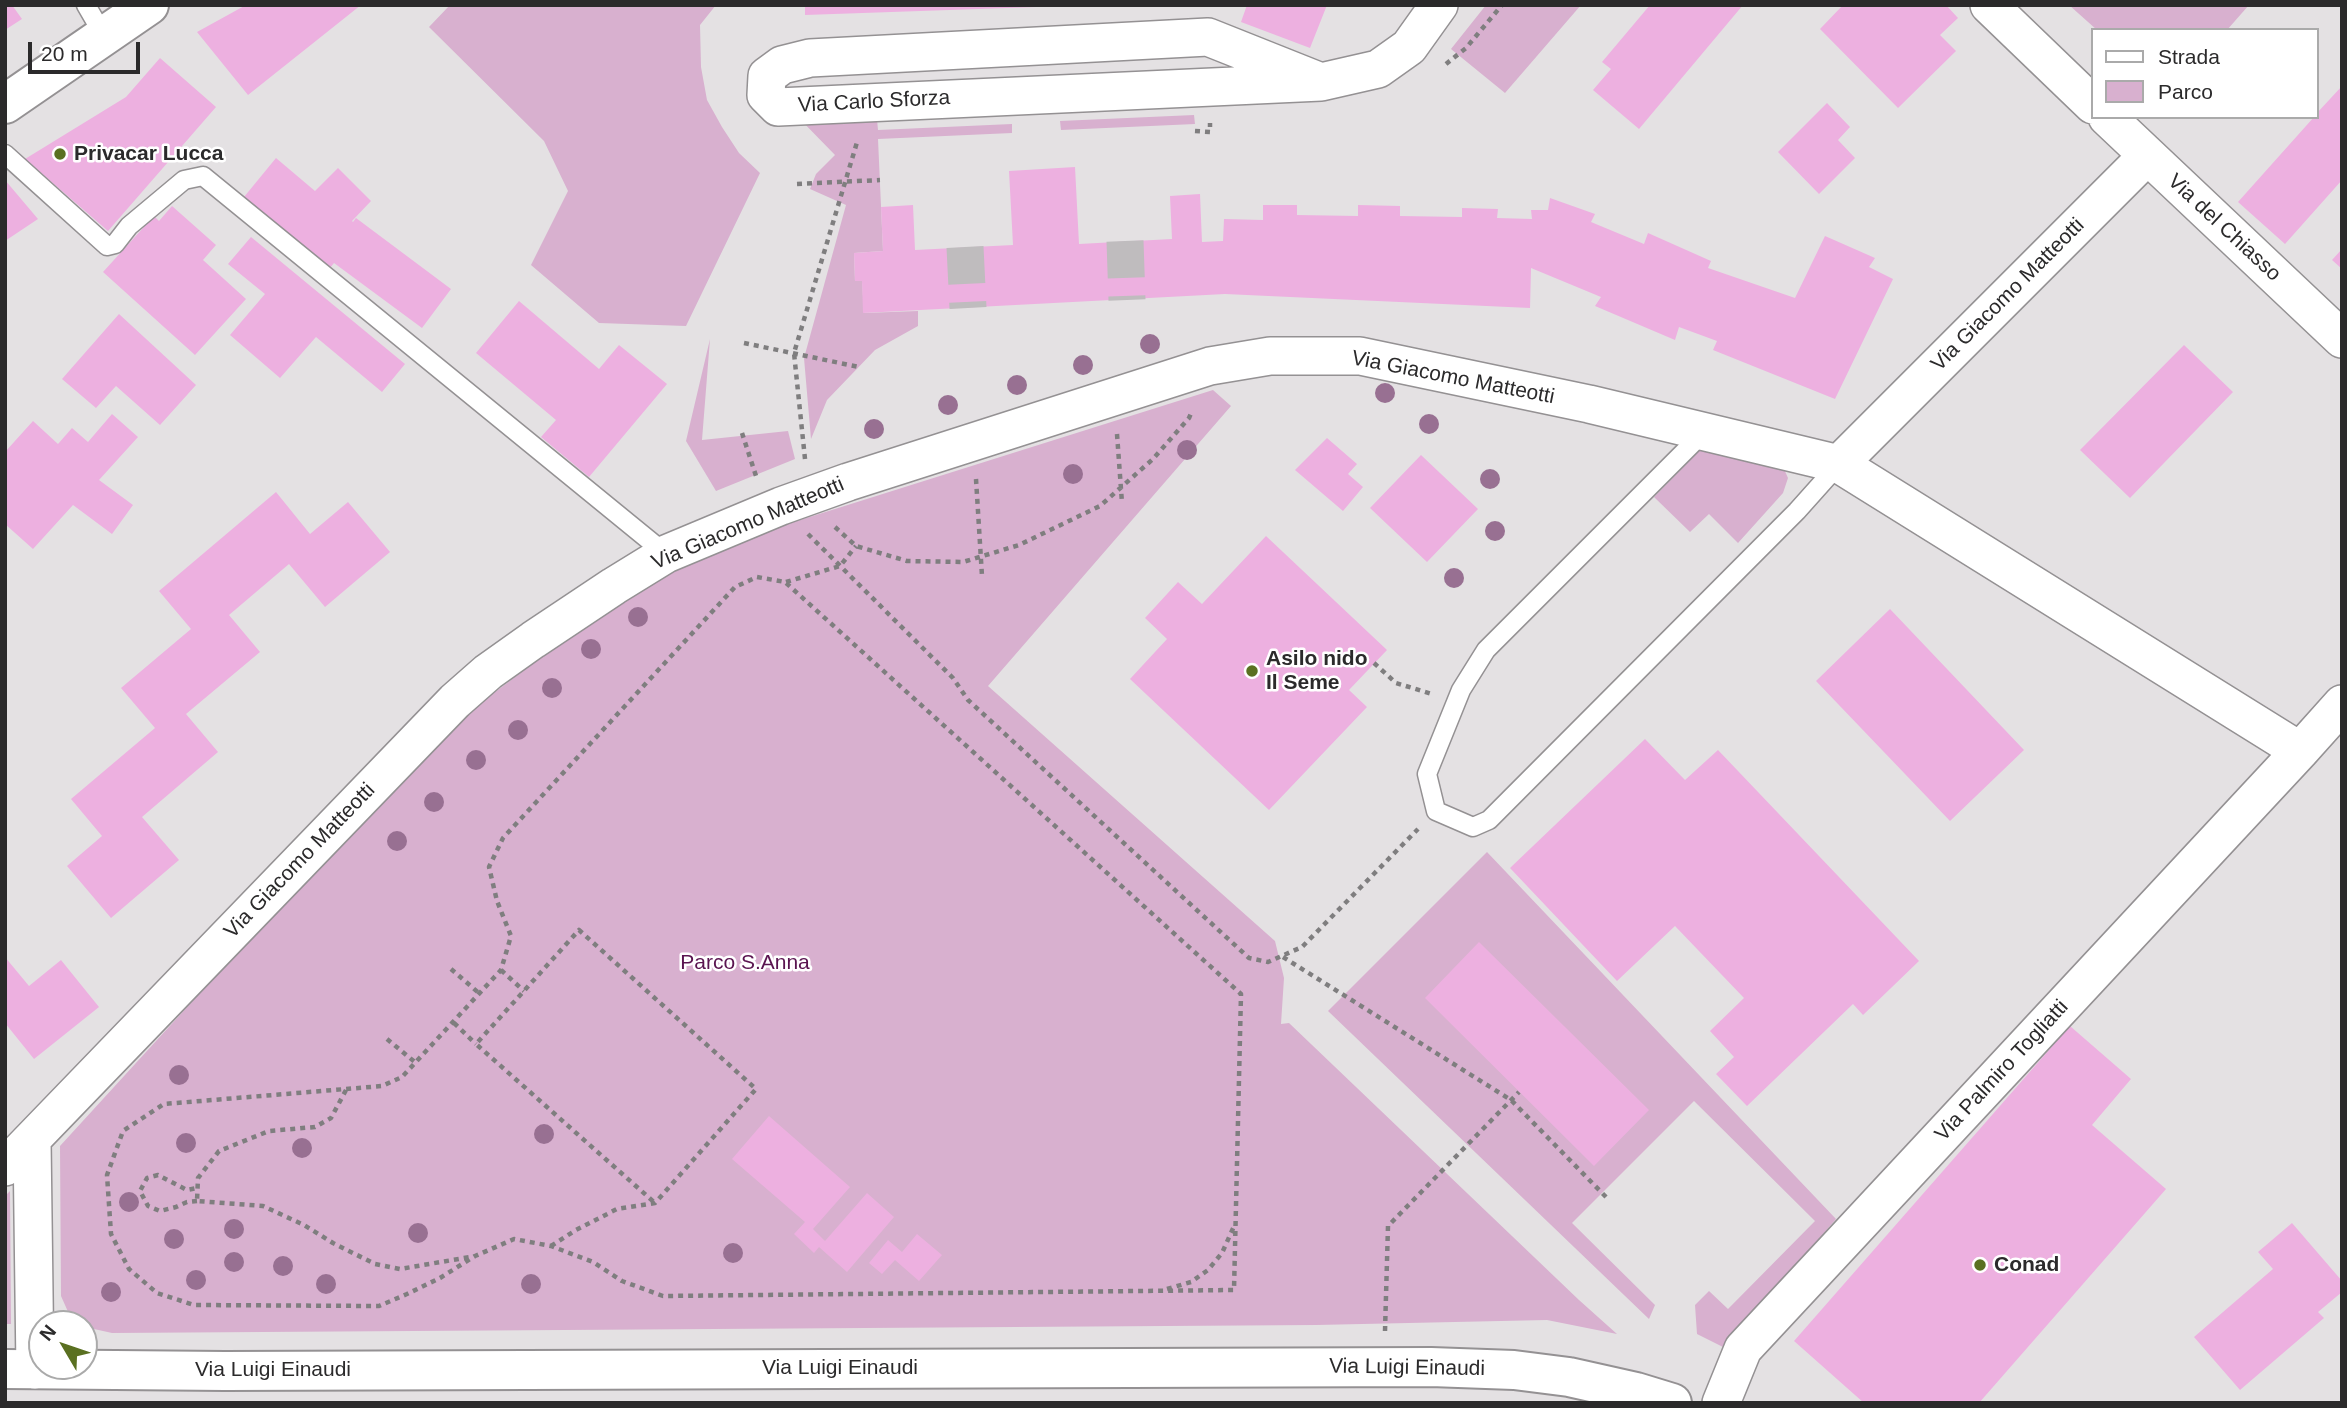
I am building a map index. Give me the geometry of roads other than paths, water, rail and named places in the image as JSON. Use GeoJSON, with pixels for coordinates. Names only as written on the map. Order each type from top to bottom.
{"type":"FeatureCollection","features":[{"type":"Feature","properties":{"kind":"main road"},"geometry":{"type":"LineString","coordinates":[[5,104],[95,20],[149,5]]}},
{"type":"Feature","properties":{"kind":"main road","name":"Via Luigi Einaudi"},"geometry":{"type":"LineString","coordinates":[[20,1369],[1384,1367],[1514,1370],[1569,1377],[1672,1403]]}},
{"type":"Feature","properties":{"kind":"street","name":"Via Carlo Sforza"},"geometry":{"type":"LineString","coordinates":[[1321,82],[1208,37],[810,58],[782,65],[767,76],[766,95],[778,107],[1321,82],[1378,69],[1409,47],[1439,5]]}},
{"type":"Feature","properties":{"kind":"street"},"geometry":{"type":"LineString","coordinates":[[1989,5],[2092,104]]}},
{"type":"Feature","properties":{"kind":"street","name":"Via del Chiasso"},"geometry":{"type":"LineString","coordinates":[[2108,119],[2342,339]]}},
{"type":"Feature","properties":{"kind":"street","name":"Via Giacomo Matteotti"},"geometry":{"type":"LineString","coordinates":[[5,1167],[455,701],[488,672],[533,640],[666,554],[781,506],[848,482],[1210,366],[1270,356],[1360,356],[1589,404],[1839,464],[2147,156]]}},
{"type":"Feature","properties":{"kind":"street"},"geometry":{"type":"LineString","coordinates":[[1839,464],[2300,751]]}},
{"type":"Feature","properties":{"kind":"street","name":"Via Palmiro Togliatti"},"geometry":{"type":"LineString","coordinates":[[1721,1403],[1743,1349],[2342,704]]}},
{"type":"Feature","properties":{"kind":"street"},"geometry":{"type":"LineString","coordinates":[[20,1369],[32,1140]]}},
{"type":"Feature","properties":{"kind":"lane"},"geometry":{"type":"LineString","coordinates":[[5,154],[107,246],[115,244],[129,226],[184,180],[203,176],[666,554]]}},
{"type":"Feature","properties":{"kind":"lane","name":"Via Giacomo Matteotti"},"geometry":{"type":"LineString","coordinates":[[1703,433],[1486,650],[1461,690],[1427,774],[1436,811],[1473,827],[1489,820],[1788,519],[1839,464]]}},
{"type":"Feature","properties":{"kind":"tunnel"},"geometry":{"type":"LineString","coordinates":[[1125,241],[1127,300]]}},
{"type":"Feature","properties":{"kind":"tunnel"},"geometry":{"type":"LineString","coordinates":[[965,247],[968,308]]}},
{"type":"Feature","properties":{"kind":"place","name":"Privacar Lucca"},"geometry":{"type":"Point","coordinates":[60,154]}},
{"type":"Feature","properties":{"kind":"place","name":"Asilo nido Il Seme"},"geometry":{"type":"Point","coordinates":[1252,671]}},
{"type":"Feature","properties":{"kind":"place","name":"Conad"},"geometry":{"type":"Point","coordinates":[1980,1265]}},
{"type":"Feature","properties":{"kind":"park label","name":"Parco S.Anna"},"geometry":{"type":"Point","coordinates":[745,963]}}]}
